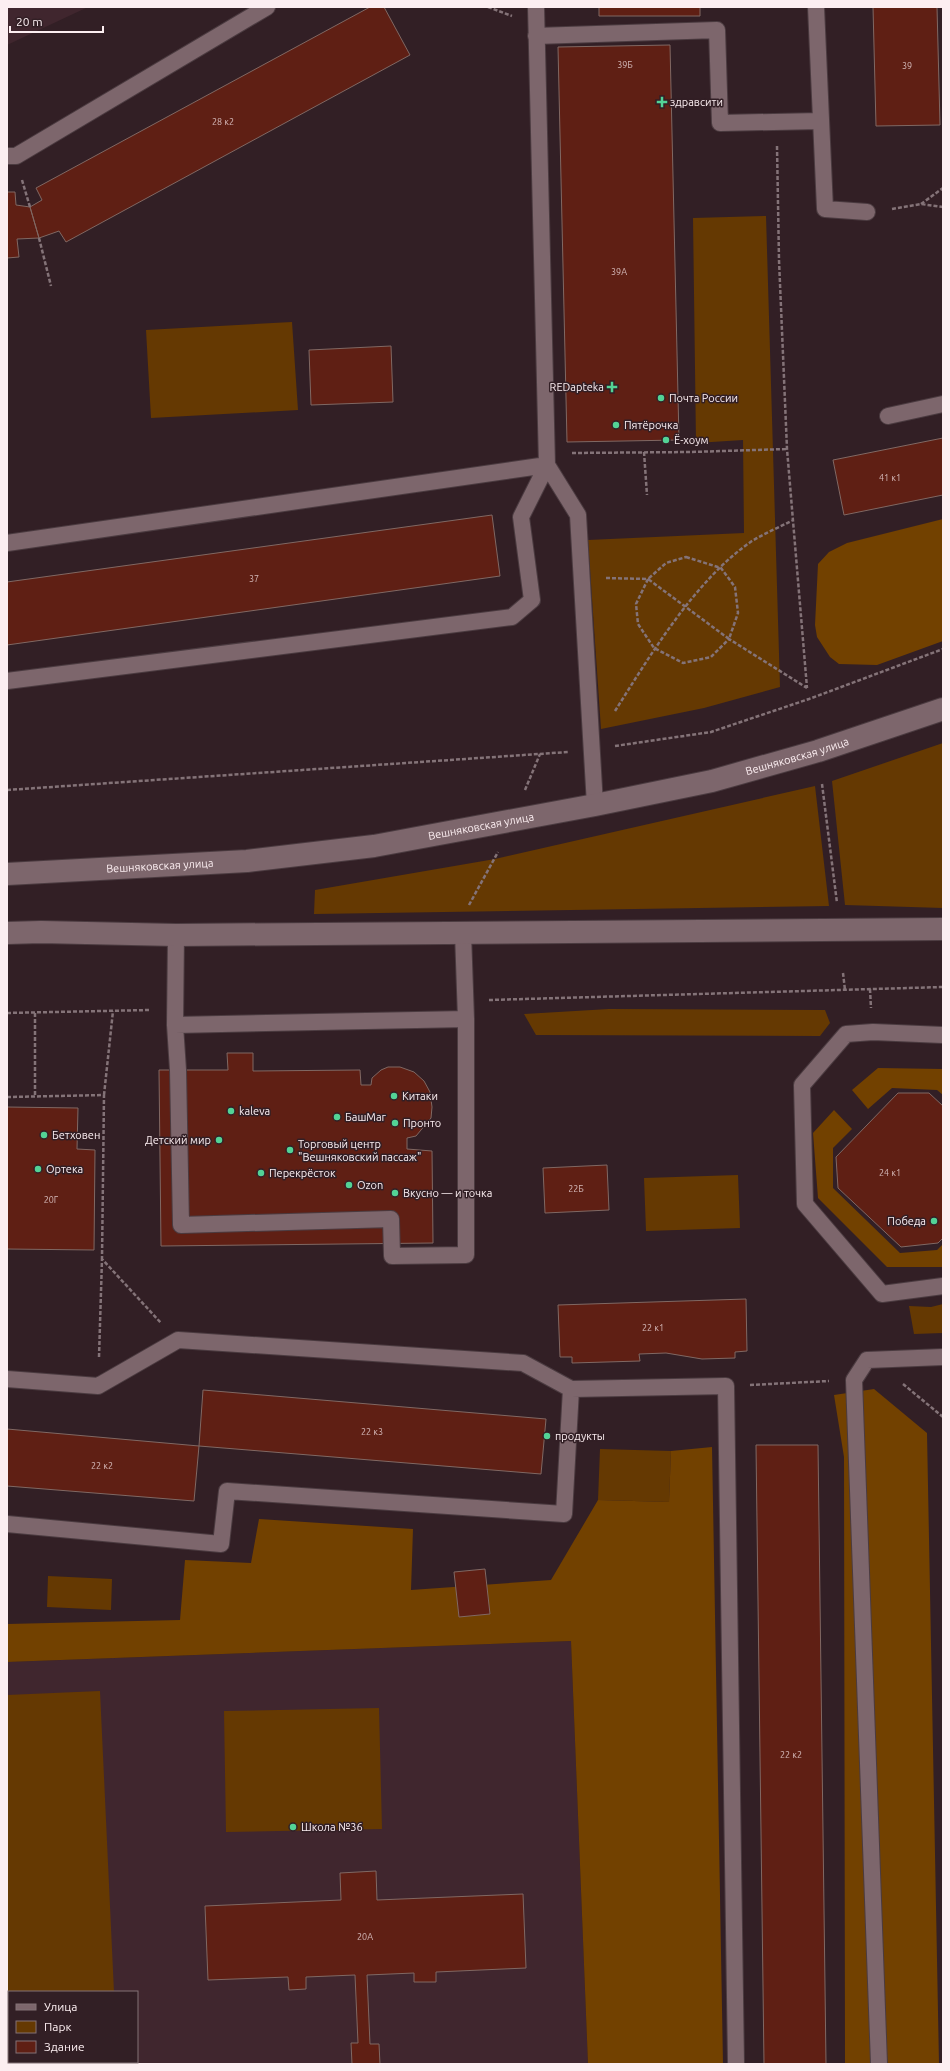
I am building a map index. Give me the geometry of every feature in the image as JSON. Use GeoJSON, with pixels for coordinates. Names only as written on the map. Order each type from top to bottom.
{"type":"FeatureCollection","features":[{"type":"Feature","properties":{"kind":"street","name":"Вешняковская улица"},"geometry":{"type":"LineString","coordinates":[[7,874],[247,861],[374,846],[595,805],[712,781],[818,751],[943,710]]}},
{"type":"Feature","properties":{"kind":"street"},"geometry":{"type":"LineString","coordinates":[[7,933],[41,932],[176,935],[464,922],[943,929]]}},
{"type":"Feature","properties":{"kind":"lane"},"geometry":{"type":"LineString","coordinates":[[7,156],[16,156],[267,7]]}},
{"type":"Feature","properties":{"kind":"lane"},"geometry":{"type":"LineString","coordinates":[[7,681],[512,617],[532,600],[521,517],[547,459],[536,7]]}},
{"type":"Feature","properties":{"kind":"lane"},"geometry":{"type":"LineString","coordinates":[[816,7],[825,209],[867,212]]}},
{"type":"Feature","properties":{"kind":"lane"},"geometry":{"type":"LineString","coordinates":[[536,36],[718,30],[720,123],[820,121]]}},
{"type":"Feature","properties":{"kind":"lane"},"geometry":{"type":"LineString","coordinates":[[888,416],[943,404]]}},
{"type":"Feature","properties":{"kind":"lane"},"geometry":{"type":"LineString","coordinates":[[7,543],[547,459]]}},
{"type":"Feature","properties":{"kind":"lane"},"geometry":{"type":"LineString","coordinates":[[547,459],[578,515],[595,805]]}},
{"type":"Feature","properties":{"kind":"lane"},"geometry":{"type":"LineString","coordinates":[[176,935],[175,1025],[178,1078],[180,1225],[391,1219],[392,1256],[466,1255],[466,1019],[464,922]]}},
{"type":"Feature","properties":{"kind":"lane"},"geometry":{"type":"LineString","coordinates":[[175,1025],[466,1019]]}},
{"type":"Feature","properties":{"kind":"lane"},"geometry":{"type":"LineString","coordinates":[[943,1034],[874,1032],[846,1034],[802,1085],[802,1099],[805,1204],[882,1294],[943,1286]]}},
{"type":"Feature","properties":{"kind":"lane"},"geometry":{"type":"LineString","coordinates":[[7,1379],[98,1386],[178,1340],[523,1363],[571,1389],[726,1386],[736,2064]]}},
{"type":"Feature","properties":{"kind":"lane"},"geometry":{"type":"LineString","coordinates":[[879,2064],[854,1380],[867,1360],[943,1356]]}},
{"type":"Feature","properties":{"kind":"lane"},"geometry":{"type":"LineString","coordinates":[[7,1524],[221,1544],[227,1491],[564,1514],[571,1389]]}},
{"type":"Feature","properties":{"kind":"path"},"geometry":{"type":"LineString","coordinates":[[605,578],[648,579],[687,606],[729,639],[807,688],[787,449],[779,260],[777,122]]}},
{"type":"Feature","properties":{"kind":"path"},"geometry":{"type":"LineString","coordinates":[[921,204],[943,188]]}},
{"type":"Feature","properties":{"kind":"path"},"geometry":{"type":"LineString","coordinates":[[867,212],[921,204],[943,207]]}},
{"type":"Feature","properties":{"kind":"path"},"geometry":{"type":"LineString","coordinates":[[39,238],[51,286]]}},
{"type":"Feature","properties":{"kind":"path"},"geometry":{"type":"LineString","coordinates":[[547,459],[644,452],[787,449]]}},
{"type":"Feature","properties":{"kind":"path"},"geometry":{"type":"LineString","coordinates":[[644,452],[647,495]]}},
{"type":"Feature","properties":{"kind":"path"},"geometry":{"type":"LineString","coordinates":[[591,750],[654,648],[687,606],[721,568],[752,541],[793,520]]}},
{"type":"Feature","properties":{"kind":"path"},"geometry":{"type":"LineString","coordinates":[[686,557],[721,568],[735,587],[738,613],[729,639],[711,657],[683,663],[654,648],[638,624],[636,604],[648,579],[666,563],[686,557]]}},
{"type":"Feature","properties":{"kind":"path"},"geometry":{"type":"LineString","coordinates":[[7,790],[591,750],[711,732],[809,699],[943,649]]}},
{"type":"Feature","properties":{"kind":"path"},"geometry":{"type":"LineString","coordinates":[[822,784],[838,905]]}},
{"type":"Feature","properties":{"kind":"path"},"geometry":{"type":"LineString","coordinates":[[464,922],[495,859]]}},
{"type":"Feature","properties":{"kind":"path"},"geometry":{"type":"LineString","coordinates":[[843,973],[845,990]]}},
{"type":"Feature","properties":{"kind":"path"},"geometry":{"type":"LineString","coordinates":[[98,1386],[102,1259],[104,1095],[113,1011]]}},
{"type":"Feature","properties":{"kind":"path"},"geometry":{"type":"LineString","coordinates":[[34,1013],[35,1097]]}},
{"type":"Feature","properties":{"kind":"path"},"geometry":{"type":"LineString","coordinates":[[7,1097],[104,1095]]}},
{"type":"Feature","properties":{"kind":"path"},"geometry":{"type":"LineString","coordinates":[[102,1259],[178,1340]]}},
{"type":"Feature","properties":{"kind":"path"},"geometry":{"type":"LineString","coordinates":[[901,1382],[943,1417]]}},
{"type":"Feature","properties":{"kind":"shaded area"},"geometry":{"type":"Polygon","coordinates":[[[7,7],[88,7],[7,45],[7,7]]]}},
{"type":"Feature","properties":{"kind":"shaded area"},"geometry":{"type":"Polygon","coordinates":[[[943,519],[943,641],[877,665],[839,664],[830,657],[817,637],[815,625],[818,564],[829,552],[847,543],[943,519]]]}},
{"type":"Feature","properties":{"kind":"shaded area"},"geometry":{"type":"Polygon","coordinates":[[[878,1068],[943,1069],[943,1095],[937,1090],[892,1088],[868,1109],[852,1090],[878,1068]]]}},
{"type":"Feature","properties":{"kind":"shaded area"},"geometry":{"type":"Polygon","coordinates":[[[834,1110],[852,1129],[833,1148],[833,1188],[900,1253],[937,1250],[943,1244],[943,1267],[887,1267],[818,1198],[813,1133],[834,1110]]]}},
{"type":"Feature","properties":{"kind":"shaded area"},"geometry":{"type":"Polygon","coordinates":[[[874,1389],[927,1433],[939,2064],[845,2064],[844,1457],[834,1395],[874,1389]]]}},
{"type":"Feature","properties":{"kind":"shaded area"},"geometry":{"type":"Polygon","coordinates":[[[712,1447],[723,2064],[588,2064],[571,1641],[7,1662],[7,1624],[180,1620],[185,1560],[251,1563],[259,1519],[413,1529],[411,1590],[551,1580],[598,1500],[669,1502],[671,1451],[712,1447]]]}},
{"type":"Feature","properties":{"kind":"shaded area","name":"Школа №36"},"geometry":{"type":"Polygon","coordinates":[[[571,1641],[588,2064],[7,2064],[7,1662],[571,1641]]]}},
{"type":"Feature","properties":{"kind":"green space"},"geometry":{"type":"Polygon","coordinates":[[[766,216],[780,687],[704,708],[601,729],[588,540],[744,533],[743,440],[696,443],[693,218],[766,216]]]}},
{"type":"Feature","properties":{"kind":"green space"},"geometry":{"type":"Polygon","coordinates":[[[292,322],[298,410],[151,418],[146,330],[292,322]]]}},
{"type":"Feature","properties":{"kind":"green space"},"geometry":{"type":"Polygon","coordinates":[[[943,743],[943,908],[845,905],[832,781],[943,743]]]}},
{"type":"Feature","properties":{"kind":"green space"},"geometry":{"type":"Polygon","coordinates":[[[815,786],[829,906],[314,914],[315,890],[495,859],[815,786]]]}},
{"type":"Feature","properties":{"kind":"green space"},"geometry":{"type":"Polygon","coordinates":[[[609,1009],[825,1010],[830,1023],[820,1036],[536,1035],[524,1014],[609,1009]]]}},
{"type":"Feature","properties":{"kind":"green space"},"geometry":{"type":"Polygon","coordinates":[[[738,1175],[740,1228],[646,1231],[644,1178],[738,1175]]]}},
{"type":"Feature","properties":{"kind":"green space"},"geometry":{"type":"Polygon","coordinates":[[[943,1304],[943,1333],[914,1334],[909,1306],[931,1307],[943,1304]]]}},
{"type":"Feature","properties":{"kind":"green space"},"geometry":{"type":"Polygon","coordinates":[[[600,1449],[671,1451],[669,1502],[598,1500],[600,1449]]]}},
{"type":"Feature","properties":{"kind":"green space"},"geometry":{"type":"Polygon","coordinates":[[[48,1576],[112,1579],[111,1610],[47,1607],[48,1576]]]}},
{"type":"Feature","properties":{"kind":"green space"},"geometry":{"type":"Polygon","coordinates":[[[100,1691],[114,1991],[8,1991],[8,2063],[117,2064],[7,2064],[7,1695],[100,1691]]]}},
{"type":"Feature","properties":{"kind":"green space"},"geometry":{"type":"Polygon","coordinates":[[[379,1708],[382,1829],[226,1832],[224,1711],[379,1708]]]}},
{"type":"Feature","properties":{"kind":"building"},"geometry":{"type":"Polygon","coordinates":[[[370,7],[384,7],[410,55],[66,242],[59,231],[39,238],[30,207],[42,200],[36,188],[370,7]]]}},
{"type":"Feature","properties":{"kind":"building"},"geometry":{"type":"Polygon","coordinates":[[[599,7],[700,7],[700,16],[599,16],[599,7]]]}},
{"type":"Feature","properties":{"kind":"building"},"geometry":{"type":"Polygon","coordinates":[[[873,7],[937,7],[940,125],[876,126],[873,7]]]}},
{"type":"Feature","properties":{"kind":"building"},"geometry":{"type":"Polygon","coordinates":[[[670,45],[679,440],[567,442],[558,47],[670,45]]]}},
{"type":"Feature","properties":{"kind":"building"},"geometry":{"type":"Polygon","coordinates":[[[7,192],[15,192],[16,205],[30,207],[39,238],[17,239],[19,257],[7,258],[7,192]]]}},
{"type":"Feature","properties":{"kind":"building"},"geometry":{"type":"Polygon","coordinates":[[[391,346],[393,402],[311,405],[309,350],[391,346]]]}},
{"type":"Feature","properties":{"kind":"building"},"geometry":{"type":"Polygon","coordinates":[[[943,438],[943,495],[844,515],[833,460],[943,438]]]}},
{"type":"Feature","properties":{"kind":"building"},"geometry":{"type":"Polygon","coordinates":[[[492,515],[500,576],[7,645],[7,582],[492,515]]]}},
{"type":"Feature","properties":{"kind":"building","name":"Торговый центр \"Вешняковский пассаж\""},"geometry":{"type":"Polygon","coordinates":[[[227,1053],[253,1053],[253,1071],[360,1070],[361,1085],[371,1085],[372,1078],[381,1070],[388,1067],[400,1067],[414,1072],[424,1081],[430,1092],[432,1107],[431,1118],[416,1136],[407,1138],[407,1149],[432,1151],[433,1243],[161,1246],[159,1070],[228,1070],[227,1053]]]}},
{"type":"Feature","properties":{"kind":"building"},"geometry":{"type":"Polygon","coordinates":[[[898,1093],[929,1093],[943,1106],[943,1238],[938,1243],[901,1247],[838,1188],[836,1157],[898,1093]]]}},
{"type":"Feature","properties":{"kind":"building"},"geometry":{"type":"Polygon","coordinates":[[[7,1107],[78,1108],[77,1149],[95,1150],[94,1250],[7,1249],[7,1107]]]}},
{"type":"Feature","properties":{"kind":"building"},"geometry":{"type":"Polygon","coordinates":[[[607,1165],[609,1210],[545,1213],[543,1168],[607,1165]]]}},
{"type":"Feature","properties":{"kind":"building"},"geometry":{"type":"Polygon","coordinates":[[[746,1299],[747,1351],[735,1352],[735,1358],[702,1359],[666,1353],[639,1354],[640,1361],[572,1363],[572,1357],[560,1357],[558,1305],[746,1299]]]}},
{"type":"Feature","properties":{"kind":"building"},"geometry":{"type":"Polygon","coordinates":[[[203,1390],[546,1419],[541,1474],[199,1446],[203,1390]]]}},
{"type":"Feature","properties":{"kind":"building"},"geometry":{"type":"Polygon","coordinates":[[[7,1429],[199,1446],[194,1501],[7,1486],[7,1429]]]}},
{"type":"Feature","properties":{"kind":"building"},"geometry":{"type":"Polygon","coordinates":[[[756,1445],[818,1445],[826,2064],[764,2064],[756,1445]]]}},
{"type":"Feature","properties":{"kind":"building"},"geometry":{"type":"Polygon","coordinates":[[[485,1569],[490,1614],[459,1617],[454,1572],[485,1569]]]}},
{"type":"Feature","properties":{"kind":"building"},"geometry":{"type":"Polygon","coordinates":[[[376,1871],[377,1900],[523,1894],[526,1968],[436,1972],[436,1982],[414,1982],[414,1973],[367,1975],[370,2044],[379,2044],[380,2064],[352,2064],[351,2043],[358,2043],[355,1975],[306,1977],[306,1989],[289,1990],[288,1977],[208,1980],[205,1906],[341,1900],[340,1873],[376,1871]]]}},
{"type":"Feature","properties":{"kind":"place","name":"здравсити"},"geometry":{"type":"Point","coordinates":[662,102]}},
{"type":"Feature","properties":{"kind":"place","name":"REDapteka"},"geometry":{"type":"Point","coordinates":[612,387]}},
{"type":"Feature","properties":{"kind":"place","name":"Почта России"},"geometry":{"type":"Point","coordinates":[661,398]}},
{"type":"Feature","properties":{"kind":"place","name":"Пятёрочка"},"geometry":{"type":"Point","coordinates":[616,425]}},
{"type":"Feature","properties":{"kind":"place","name":"Ё-хоум"},"geometry":{"type":"Point","coordinates":[666,440]}},
{"type":"Feature","properties":{"kind":"place","name":"Китаки"},"geometry":{"type":"Point","coordinates":[394,1096]}},
{"type":"Feature","properties":{"kind":"place","name":"kaleva"},"geometry":{"type":"Point","coordinates":[231,1111]}},
{"type":"Feature","properties":{"kind":"place","name":"БашМаг"},"geometry":{"type":"Point","coordinates":[337,1117]}},
{"type":"Feature","properties":{"kind":"place","name":"Пронто"},"geometry":{"type":"Point","coordinates":[395,1123]}},
{"type":"Feature","properties":{"kind":"place","name":"Бетховен"},"geometry":{"type":"Point","coordinates":[44,1135]}},
{"type":"Feature","properties":{"kind":"place","name":"Детский мир"},"geometry":{"type":"Point","coordinates":[219,1140]}},
{"type":"Feature","properties":{"kind":"place","name":"Торговый центр \"Вешняковский пассаж\""},"geometry":{"type":"Point","coordinates":[290,1150]}},
{"type":"Feature","properties":{"kind":"place","name":"Ортека"},"geometry":{"type":"Point","coordinates":[38,1169]}},
{"type":"Feature","properties":{"kind":"place","name":"Перекрёсток"},"geometry":{"type":"Point","coordinates":[261,1173]}},
{"type":"Feature","properties":{"kind":"place","name":"Ozon"},"geometry":{"type":"Point","coordinates":[349,1185]}},
{"type":"Feature","properties":{"kind":"place","name":"Вкусно — и точка"},"geometry":{"type":"Point","coordinates":[395,1193]}},
{"type":"Feature","properties":{"kind":"place","name":"Победа"},"geometry":{"type":"Point","coordinates":[934,1221]}},
{"type":"Feature","properties":{"kind":"place","name":"продукты"},"geometry":{"type":"Point","coordinates":[547,1436]}},
{"type":"Feature","properties":{"kind":"place","name":"Школа №36"},"geometry":{"type":"Point","coordinates":[293,1827]}}]}
